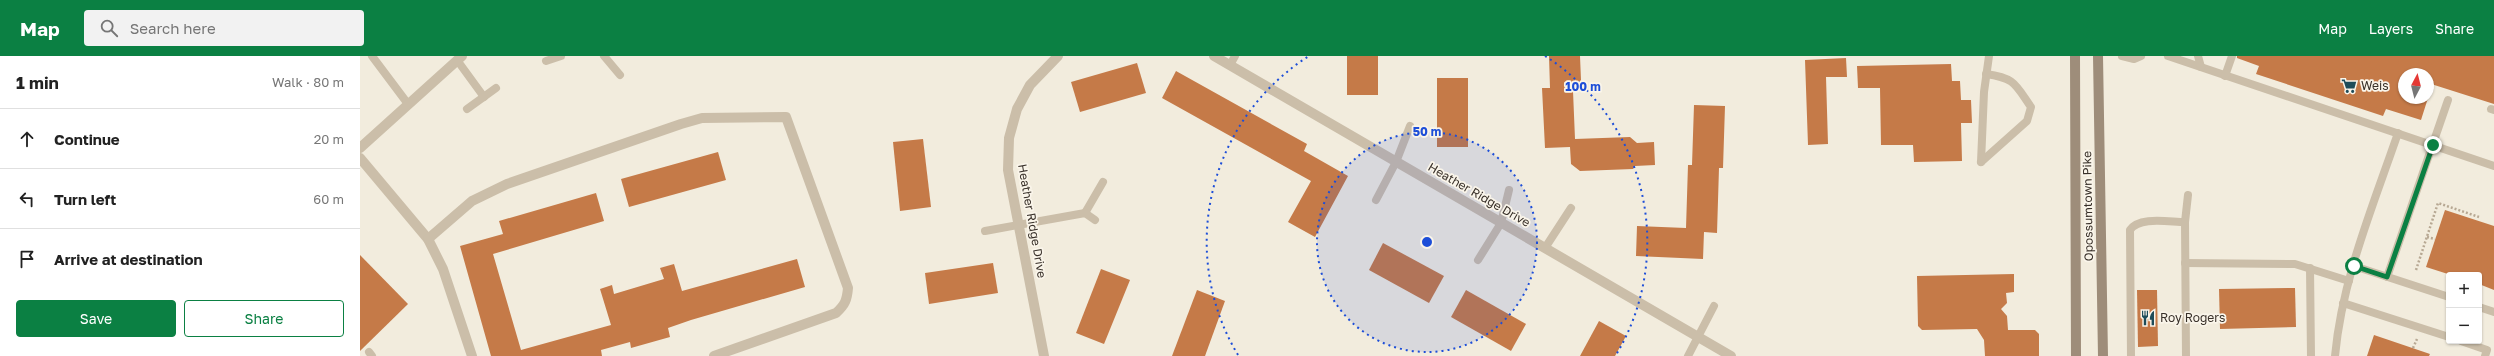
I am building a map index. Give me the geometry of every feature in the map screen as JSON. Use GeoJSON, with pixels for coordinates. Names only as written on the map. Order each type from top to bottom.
{"type":"FeatureCollection","features":[{"type":"Feature","properties":{"kind":"main road","name":"Opossumtown Pike"},"geometry":{"type":"LineString","coordinates":[[2075,56],[2076,356]]}},
{"type":"Feature","properties":{"kind":"main road","name":"Opossumtown Pike"},"geometry":{"type":"LineString","coordinates":[[2098,56],[2103,356]]}},
{"type":"Feature","properties":{"kind":"street","name":"Heather Ridge Drive"},"geometry":{"type":"LineString","coordinates":[[1044,356],[1017,225],[1008,170],[1009,138],[1017,110],[1030,85],[1058,56]]}},
{"type":"Feature","properties":{"kind":"street","name":"Heather Ridge Drive"},"geometry":{"type":"LineString","coordinates":[[1214,56],[1233,60],[1396,162],[1731,356]]}},
{"type":"Feature","properties":{"kind":"street"},"geometry":{"type":"LineString","coordinates":[[360,148],[459,58]]}},
{"type":"Feature","properties":{"kind":"street"},"geometry":{"type":"LineString","coordinates":[[428,239],[472,202],[507,184],[643,137],[702,118],[786,117],[848,288],[848,298],[844,306],[836,313],[714,356]]}},
{"type":"Feature","properties":{"kind":"street"},"geometry":{"type":"LineString","coordinates":[[360,158],[428,239],[443,269],[472,356]]}},
{"type":"Feature","properties":{"kind":"lane"},"geometry":{"type":"LineString","coordinates":[[372,56],[408,104]]}},
{"type":"Feature","properties":{"kind":"lane"},"geometry":{"type":"LineString","coordinates":[[546,62],[561,56]]}},
{"type":"Feature","properties":{"kind":"lane"},"geometry":{"type":"LineString","coordinates":[[604,56],[620,75]]}},
{"type":"Feature","properties":{"kind":"lane"},"geometry":{"type":"LineString","coordinates":[[1986,74],[2005,77],[2015,83],[2031,108],[2027,121],[1981,162],[1984,92],[1986,74],[1989,56]]}},
{"type":"Feature","properties":{"kind":"lane"},"geometry":{"type":"LineString","coordinates":[[2122,56],[2134,59],[2141,56]]}},
{"type":"Feature","properties":{"kind":"lane"},"geometry":{"type":"LineString","coordinates":[[2168,56],[2494,166]]}},
{"type":"Feature","properties":{"kind":"lane"},"geometry":{"type":"LineString","coordinates":[[2198,56],[2201,67]]}},
{"type":"Feature","properties":{"kind":"lane"},"geometry":{"type":"LineString","coordinates":[[2225,76],[2232,56]]}},
{"type":"Feature","properties":{"kind":"lane"},"geometry":{"type":"LineString","coordinates":[[459,58],[484,97]]}},
{"type":"Feature","properties":{"kind":"lane"},"geometry":{"type":"LineString","coordinates":[[467,109],[496,88]]}},
{"type":"Feature","properties":{"kind":"lane"},"geometry":{"type":"LineString","coordinates":[[2387,277],[2448,100]]}},
{"type":"Feature","properties":{"kind":"lane"},"geometry":{"type":"LineString","coordinates":[[1376,200],[1396,162],[1410,126]]}},
{"type":"Feature","properties":{"kind":"lane"},"geometry":{"type":"LineString","coordinates":[[2335,356],[2343,303],[2349,281],[2398,133]]}},
{"type":"Feature","properties":{"kind":"lane"},"geometry":{"type":"LineString","coordinates":[[1085,214],[1104,182]]}},
{"type":"Feature","properties":{"kind":"lane"},"geometry":{"type":"LineString","coordinates":[[1478,260],[1501,222],[1509,190]]}},
{"type":"Feature","properties":{"kind":"lane"},"geometry":{"type":"LineString","coordinates":[[2186,356],[2185,222],[2188,196]]}},
{"type":"Feature","properties":{"kind":"lane"},"geometry":{"type":"LineString","coordinates":[[1545,248],[1571,208]]}},
{"type":"Feature","properties":{"kind":"lane"},"geometry":{"type":"LineString","coordinates":[[985,231],[1085,214],[1095,220]]}},
{"type":"Feature","properties":{"kind":"lane"},"geometry":{"type":"LineString","coordinates":[[2131,356],[2130,230],[2134,225],[2142,222],[2185,222]]}},
{"type":"Feature","properties":{"kind":"lane"},"geometry":{"type":"LineString","coordinates":[[2185,263],[2295,264],[2349,281]]}},
{"type":"Feature","properties":{"kind":"lane"},"geometry":{"type":"LineString","coordinates":[[2354,266],[2446,296]]}},
{"type":"Feature","properties":{"kind":"lane"},"geometry":{"type":"LineString","coordinates":[[2310,268],[2311,356]]}},
{"type":"Feature","properties":{"kind":"lane"},"geometry":{"type":"LineString","coordinates":[[2343,303],[2446,336]]}},
{"type":"Feature","properties":{"kind":"lane"},"geometry":{"type":"LineString","coordinates":[[1688,356],[1714,306]]}},
{"type":"Feature","properties":{"kind":"lane"},"geometry":{"type":"LineString","coordinates":[[2482,308],[2494,312]]}},
{"type":"Feature","properties":{"kind":"lane"},"geometry":{"type":"LineString","coordinates":[[2470,344],[2487,350],[2485,356]]}},
{"type":"Feature","properties":{"kind":"path"},"geometry":{"type":"LineString","coordinates":[[2416,270],[2438,204],[2479,217]]}},
{"type":"Feature","properties":{"kind":"path"},"geometry":{"type":"LineString","coordinates":[[2427,237],[2435,240]]}},
{"type":"Feature","properties":{"kind":"path"},"geometry":{"type":"LineString","coordinates":[[2413,348],[2417,339]]}},
{"type":"Feature","properties":{"kind":"building"},"geometry":{"type":"Polygon","coordinates":[[[1347,56],[1378,56],[1378,95],[1347,95],[1347,56]]]}},
{"type":"Feature","properties":{"kind":"building"},"geometry":{"type":"Polygon","coordinates":[[[1549,56],[1580,56],[1581,80],[1573,91],[1575,139],[1630,137],[1637,143],[1654,142],[1655,165],[1635,166],[1633,169],[1580,171],[1571,164],[1570,147],[1545,148],[1542,88],[1550,88],[1549,56]]]}},
{"type":"Feature","properties":{"kind":"building","name":"Weis"},"geometry":{"type":"Polygon","coordinates":[[[2237,56],[2494,56],[2494,104],[2434,85],[2434,68],[2398,68],[2398,104],[2426,104],[2421,120],[2386,109],[2383,116],[2256,74],[2259,66],[2237,58],[2237,56]]]}},
{"type":"Feature","properties":{"kind":"building"},"geometry":{"type":"Polygon","coordinates":[[[1846,58],[1847,77],[1826,77],[1828,144],[1808,145],[1805,60],[1846,58]]]}},
{"type":"Feature","properties":{"kind":"building"},"geometry":{"type":"Polygon","coordinates":[[[1137,63],[1146,93],[1080,112],[1071,82],[1137,63]]]}},
{"type":"Feature","properties":{"kind":"building"},"geometry":{"type":"Polygon","coordinates":[[[1951,64],[1952,81],[1960,81],[1961,100],[1971,100],[1972,123],[1961,123],[1962,161],[1914,162],[1913,145],[1881,145],[1880,88],[1858,88],[1857,66],[1951,64]]]}},
{"type":"Feature","properties":{"kind":"building"},"geometry":{"type":"Polygon","coordinates":[[[1176,71],[1307,144],[1304,151],[1348,176],[1315,237],[1288,222],[1311,181],[1162,98],[1176,71]]]}},
{"type":"Feature","properties":{"kind":"building"},"geometry":{"type":"Polygon","coordinates":[[[1437,78],[1468,78],[1468,147],[1437,147],[1437,78]]]}},
{"type":"Feature","properties":{"kind":"building"},"geometry":{"type":"Polygon","coordinates":[[[1694,105],[1725,106],[1723,168],[1719,168],[1717,233],[1704,232],[1703,259],[1636,256],[1637,226],[1686,228],[1688,165],[1692,165],[1694,105]]]}},
{"type":"Feature","properties":{"kind":"building"},"geometry":{"type":"Polygon","coordinates":[[[923,139],[931,207],[900,211],[893,142],[923,139]]]}},
{"type":"Feature","properties":{"kind":"building"},"geometry":{"type":"Polygon","coordinates":[[[718,152],[726,180],[629,207],[621,179],[718,152]]]}},
{"type":"Feature","properties":{"kind":"building"},"geometry":{"type":"Polygon","coordinates":[[[596,193],[604,221],[493,254],[521,350],[611,325],[600,289],[612,285],[614,294],[664,279],[660,268],[674,264],[682,291],[797,259],[805,287],[668,328],[670,337],[631,348],[630,342],[601,350],[602,356],[491,356],[460,246],[503,234],[499,221],[596,193]]]}},
{"type":"Feature","properties":{"kind":"building"},"geometry":{"type":"Polygon","coordinates":[[[2445,210],[2494,226],[2494,290],[2482,285],[2482,272],[2446,272],[2446,273],[2426,267],[2445,210]]]}},
{"type":"Feature","properties":{"kind":"building"},"geometry":{"type":"Polygon","coordinates":[[[1383,243],[1444,276],[1429,303],[1369,270],[1383,243]]]}},
{"type":"Feature","properties":{"kind":"building"},"geometry":{"type":"Polygon","coordinates":[[[360,255],[408,304],[360,351],[360,255]]]}},
{"type":"Feature","properties":{"kind":"building"},"geometry":{"type":"Polygon","coordinates":[[[993,263],[998,293],[929,304],[925,273],[993,263]]]}},
{"type":"Feature","properties":{"kind":"building"},"geometry":{"type":"Polygon","coordinates":[[[1101,269],[1130,280],[1104,344],[1076,333],[1101,269]]]}},
{"type":"Feature","properties":{"kind":"building"},"geometry":{"type":"Polygon","coordinates":[[[2014,274],[2014,292],[2006,293],[2007,303],[2001,309],[2007,316],[2008,330],[2035,330],[2039,334],[2039,356],[1985,356],[1984,340],[1977,329],[1922,330],[1918,326],[1917,276],[2014,274]]]}},
{"type":"Feature","properties":{"kind":"building"},"geometry":{"type":"Polygon","coordinates":[[[2295,288],[2296,327],[2220,329],[2219,289],[2295,288]]]}},
{"type":"Feature","properties":{"kind":"building"},"geometry":{"type":"Polygon","coordinates":[[[1197,290],[1225,301],[1205,356],[1172,356],[1197,290]]]}},
{"type":"Feature","properties":{"kind":"building"},"geometry":{"type":"Polygon","coordinates":[[[1466,290],[1526,324],[1511,351],[1451,317],[1466,290]]]}},
{"type":"Feature","properties":{"kind":"building","name":"Roy Rogers"},"geometry":{"type":"Polygon","coordinates":[[[2137,290],[2157,290],[2158,346],[2138,347],[2137,290]]]}},
{"type":"Feature","properties":{"kind":"building"},"geometry":{"type":"Polygon","coordinates":[[[1599,321],[1626,336],[1615,356],[1580,356],[1599,321]]]}},
{"type":"Feature","properties":{"kind":"building"},"geometry":{"type":"Polygon","coordinates":[[[2374,335],[2430,354],[2429,356],[2367,356],[2374,335]]]}},
{"type":"Feature","properties":{"kind":"place","name":"Weis"},"geometry":{"type":"Point","coordinates":[2349,86]}},
{"type":"Feature","properties":{"kind":"place","name":"Roy Rogers"},"geometry":{"type":"Point","coordinates":[2148,318]}},
{"type":"Feature","properties":{"kind":"route"},"geometry":{"type":"LineString","coordinates":[[2354,266],[2387,277],[2433,145]]}}]}
